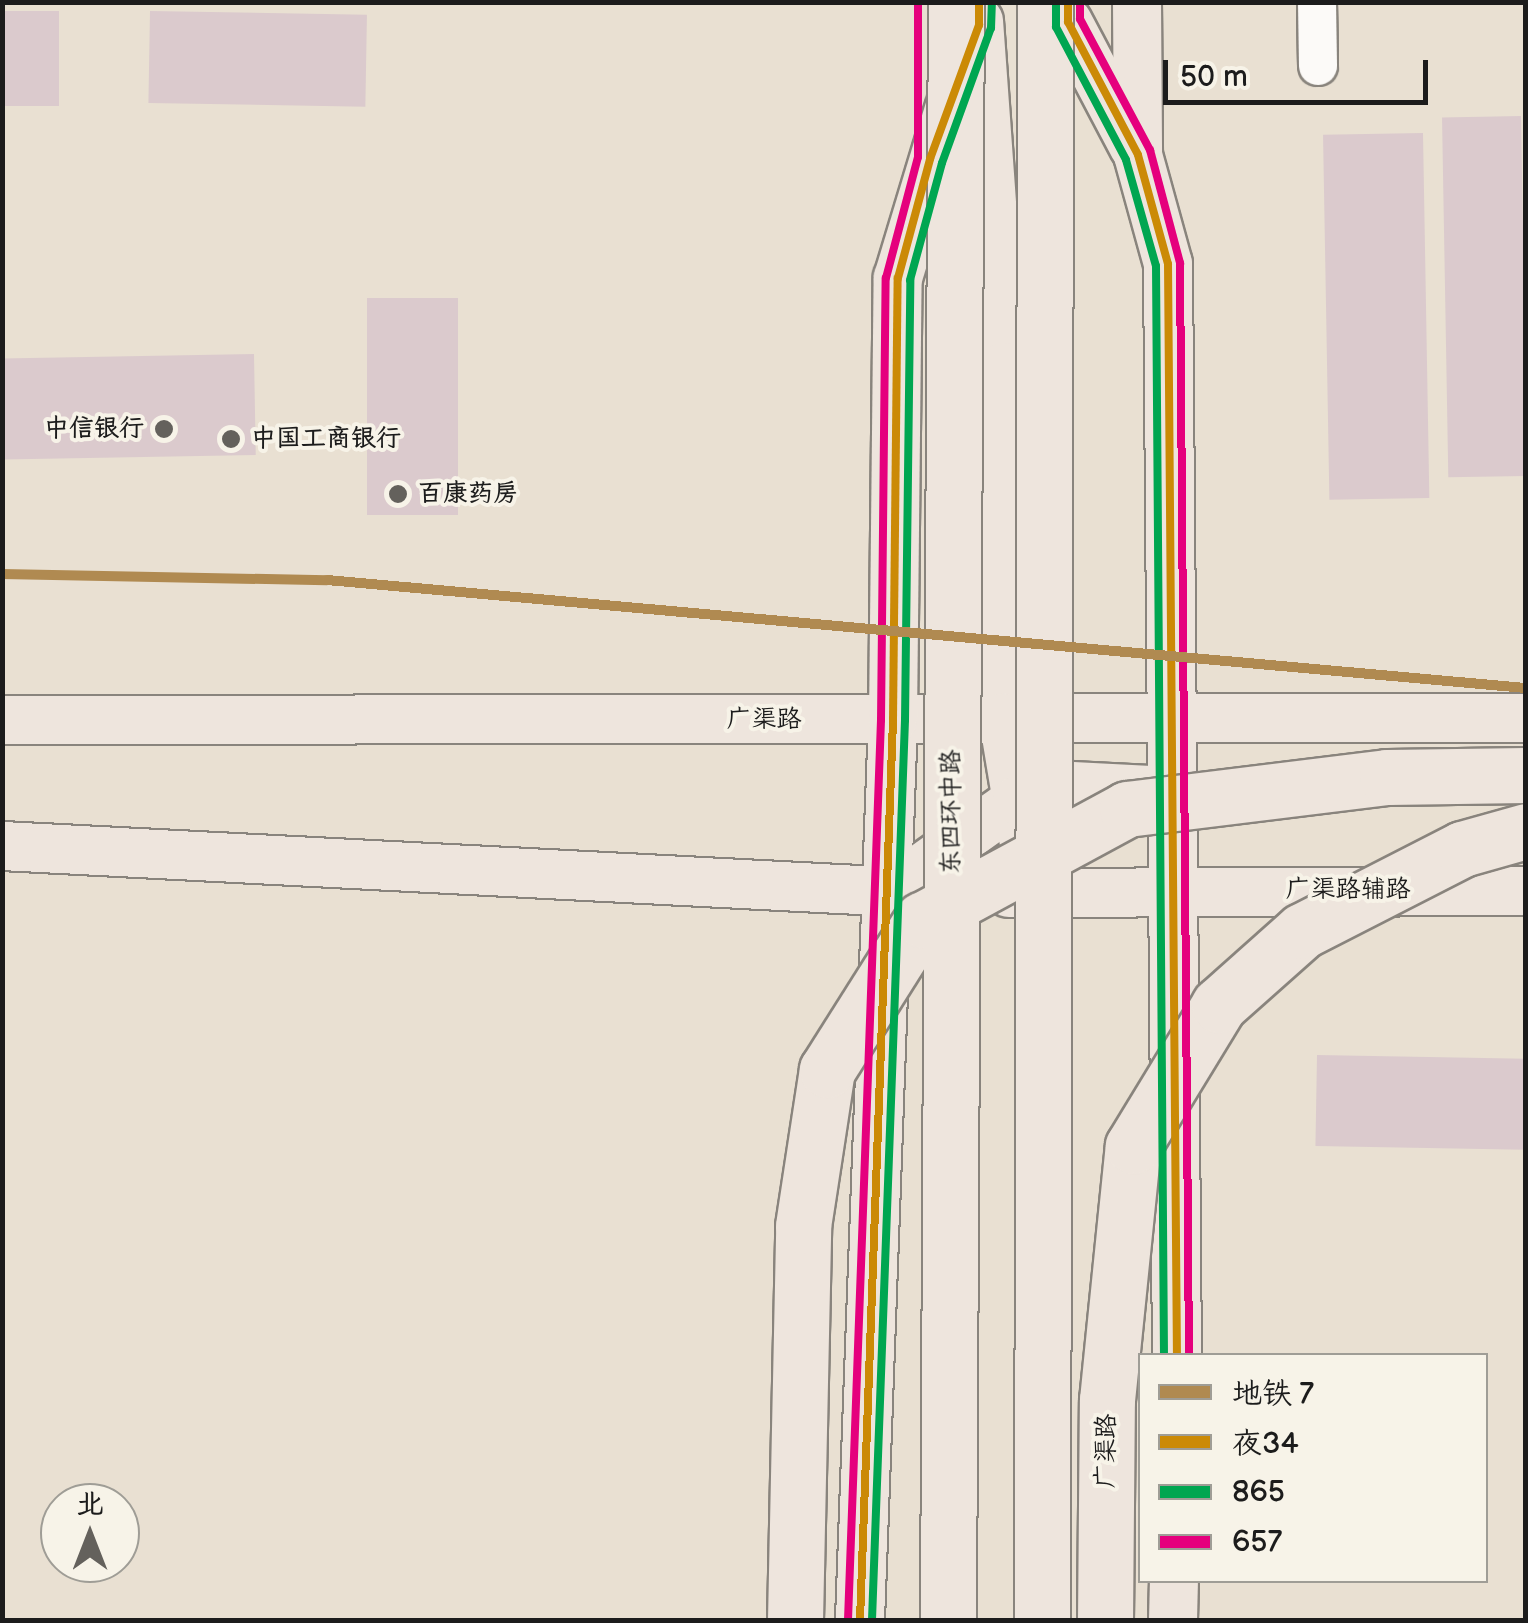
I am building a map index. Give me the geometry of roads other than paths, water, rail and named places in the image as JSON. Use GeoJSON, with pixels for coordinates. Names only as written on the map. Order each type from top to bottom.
{"type":"FeatureCollection","features":[{"type":"Feature","properties":{"kind":"highway"},"geometry":{"type":"LineString","coordinates":[[1042,1620],[1060,9]]}},
{"type":"Feature","properties":{"kind":"highway","name":"东四环中路"},"geometry":{"type":"LineString","coordinates":[[948,1620],[971,10]]}},
{"type":"Feature","properties":{"kind":"highway"},"geometry":{"type":"LineString","coordinates":[[794,1620],[803,1226],[827,1070],[922,920],[1127,809],[1387,777],[1526,776]]}},
{"type":"Feature","properties":{"kind":"highway","name":"广渠路"},"geometry":{"type":"LineString","coordinates":[[1105,1620],[1107,1400],[1133,1146],[1219,1005],[1302,931],[1462,849],[1526,831]]}},
{"type":"Feature","properties":{"kind":"main road"},"geometry":{"type":"LineString","coordinates":[[1137,2],[1138,154]]}},
{"type":"Feature","properties":{"kind":"main road"},"geometry":{"type":"LineString","coordinates":[[1060,9],[1138,154],[1168,264],[1177,1353]]}},
{"type":"Feature","properties":{"kind":"main road"},"geometry":{"type":"LineString","coordinates":[[1033,894],[1035,793],[1066,717],[1068,367],[1060,9]]}},
{"type":"Feature","properties":{"kind":"main road"},"geometry":{"type":"LineString","coordinates":[[860,1620],[893,720],[898,278],[971,10]]}},
{"type":"Feature","properties":{"kind":"main road"},"geometry":{"type":"LineString","coordinates":[[971,10],[1004,367],[1003,718],[1035,793]]}},
{"type":"Feature","properties":{"kind":"main road"},"geometry":{"type":"LineString","coordinates":[[1004,367],[1068,367]]}},
{"type":"Feature","properties":{"kind":"main road","name":"广渠路"},"geometry":{"type":"LineString","coordinates":[[2,720],[1526,718]]}},
{"type":"Feature","properties":{"kind":"main road"},"geometry":{"type":"LineString","coordinates":[[1432,788],[1526,767]]}},
{"type":"Feature","properties":{"kind":"main road"},"geometry":{"type":"LineString","coordinates":[[886,893],[1035,793],[1526,786]]}},
{"type":"Feature","properties":{"kind":"main road"},"geometry":{"type":"LineString","coordinates":[[2,846],[886,893],[1033,894],[1171,889]]}},
{"type":"Feature","properties":{"kind":"main road","name":"广渠路辅路"},"geometry":{"type":"LineString","coordinates":[[1171,889],[1526,891]]}},
{"type":"Feature","properties":{"kind":"main road"},"geometry":{"type":"LineString","coordinates":[[1173,1620],[1174,1583]]}},
{"type":"Feature","properties":{"kind":"street"},"geometry":{"type":"LineString","coordinates":[[930,159],[931,2]]}},
{"type":"Feature","properties":{"kind":"street"},"geometry":{"type":"LineString","coordinates":[[1318,2],[1318,66]]}},
{"type":"Feature","properties":{"kind":"metro line","name":"7"},"geometry":{"type":"LineString","coordinates":[[2,574],[327,580],[1526,688]]}},
{"type":"Feature","properties":{"kind":"place","name":"中信银行"},"geometry":{"type":"Point","coordinates":[164,429]}},
{"type":"Feature","properties":{"kind":"place","name":"中国工商银行"},"geometry":{"type":"Point","coordinates":[231,439]}},
{"type":"Feature","properties":{"kind":"place","name":"百康药房"},"geometry":{"type":"Point","coordinates":[398,494]}}]}
